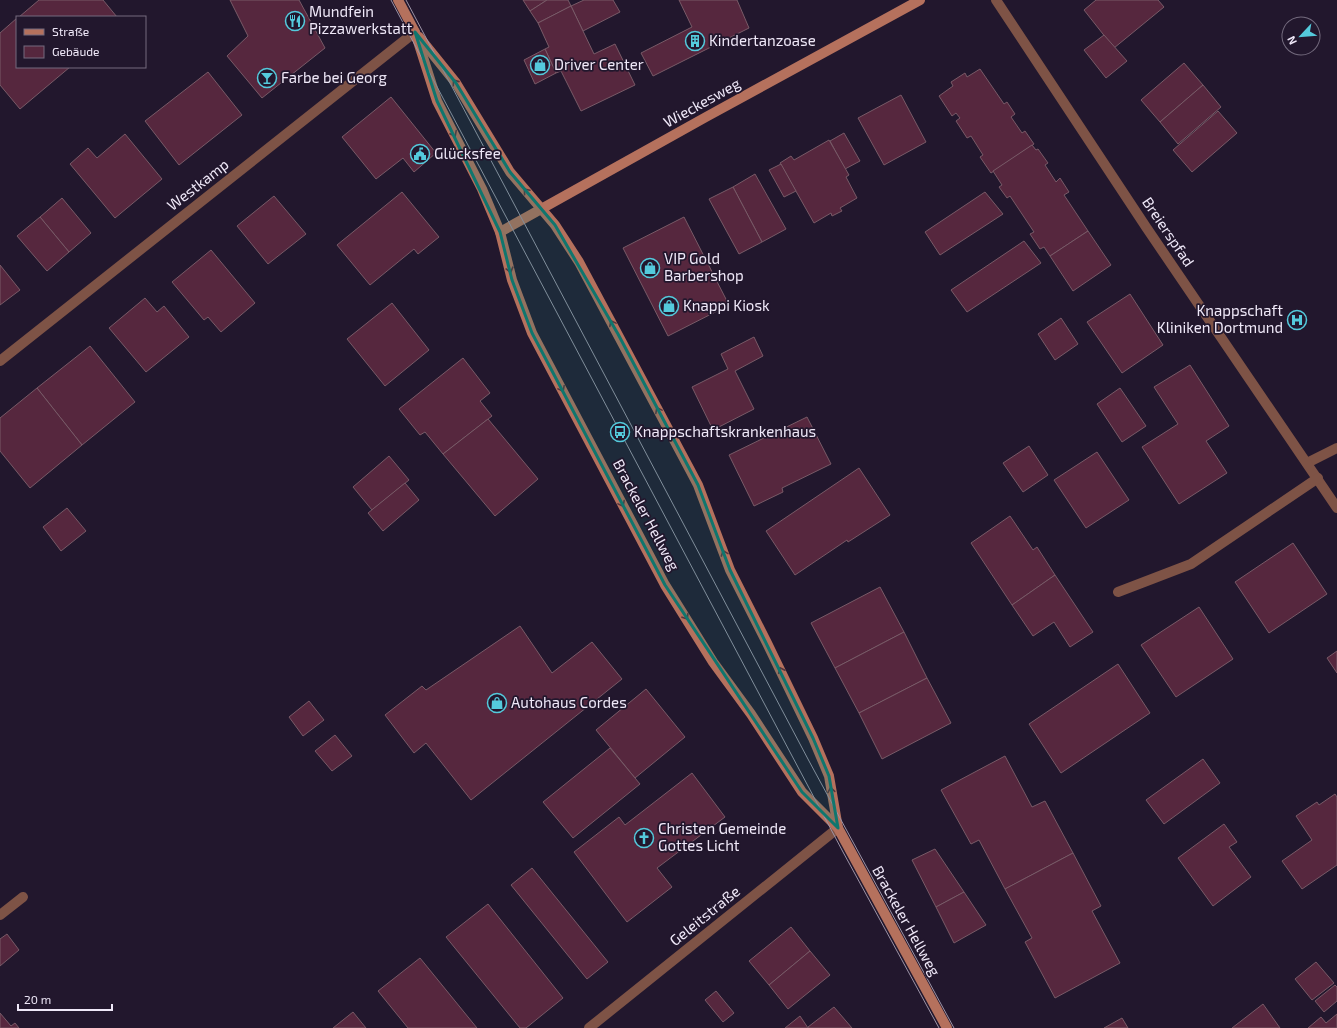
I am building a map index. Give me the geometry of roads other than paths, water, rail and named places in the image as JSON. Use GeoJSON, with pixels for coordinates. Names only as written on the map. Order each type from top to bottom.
{"type":"FeatureCollection","features":[{"type":"Feature","properties":{"kind":"main road","name":"Brackeler Hellweg"},"geometry":{"type":"LineString","coordinates":[[398,0],[415,32],[437,100],[482,189],[500,232],[512,280],[532,333],[665,585],[714,662],[751,714],[802,792],[838,828],[947,1028]]}},
{"type":"Feature","properties":{"kind":"main road","name":"Wieckesweg"},"geometry":{"type":"LineString","coordinates":[[500,232],[920,0]]}},
{"type":"Feature","properties":{"kind":"main road","name":"Brackeler Hellweg"},"geometry":{"type":"LineString","coordinates":[[415,32],[456,82],[510,172],[555,225],[580,262],[698,485],[730,570],[768,643],[813,738],[829,776],[838,828]]}},
{"type":"Feature","properties":{"kind":"street","name":"Breierspfad"},"geometry":{"type":"LineString","coordinates":[[996,0],[1146,226],[1337,508]]}},
{"type":"Feature","properties":{"kind":"street","name":"Westkamp"},"geometry":{"type":"LineString","coordinates":[[0,361],[415,32]]}},
{"type":"Feature","properties":{"kind":"street"},"geometry":{"type":"LineString","coordinates":[[1307,463],[1337,448]]}},
{"type":"Feature","properties":{"kind":"street"},"geometry":{"type":"LineString","coordinates":[[1118,592],[1191,564],[1318,478]]}},
{"type":"Feature","properties":{"kind":"street","name":"Geleitstraße"},"geometry":{"type":"LineString","coordinates":[[589,1028],[838,828]]}},
{"type":"Feature","properties":{"kind":"street"},"geometry":{"type":"LineString","coordinates":[[0,915],[23,897]]}},
{"type":"Feature","properties":{"kind":"tram line"},"geometry":{"type":"LineString","coordinates":[[391,0],[843,852],[939,1028]]}},
{"type":"Feature","properties":{"kind":"tram line"},"geometry":{"type":"LineString","coordinates":[[406,0],[809,761],[954,1028]]}},
{"type":"Feature","properties":{"kind":"place","name":"Mundfein Pizzawerkstatt"},"geometry":{"type":"Point","coordinates":[295,21]}},
{"type":"Feature","properties":{"kind":"place","name":"Kindertanzoase"},"geometry":{"type":"Point","coordinates":[695,41]}},
{"type":"Feature","properties":{"kind":"place","name":"Driver Center"},"geometry":{"type":"Point","coordinates":[540,65]}},
{"type":"Feature","properties":{"kind":"place","name":"Farbe bei Georg"},"geometry":{"type":"Point","coordinates":[267,78]}},
{"type":"Feature","properties":{"kind":"place","name":"Glücksfee"},"geometry":{"type":"Point","coordinates":[420,154]}},
{"type":"Feature","properties":{"kind":"place","name":"VIP Gold Barbershop"},"geometry":{"type":"Point","coordinates":[650,268]}},
{"type":"Feature","properties":{"kind":"place","name":"Knappi Kiosk"},"geometry":{"type":"Point","coordinates":[669,306]}},
{"type":"Feature","properties":{"kind":"place","name":"Knappschaft Kliniken Dortmund"},"geometry":{"type":"Point","coordinates":[1297,320]}},
{"type":"Feature","properties":{"kind":"place","name":"Knappschaftskrankenhaus"},"geometry":{"type":"Point","coordinates":[620,432]}},
{"type":"Feature","properties":{"kind":"place","name":"Autohaus Cordes"},"geometry":{"type":"Point","coordinates":[497,703]}},
{"type":"Feature","properties":{"kind":"place","name":"Christen Gemeinde Gottes Licht"},"geometry":{"type":"Point","coordinates":[644,838]}}]}
